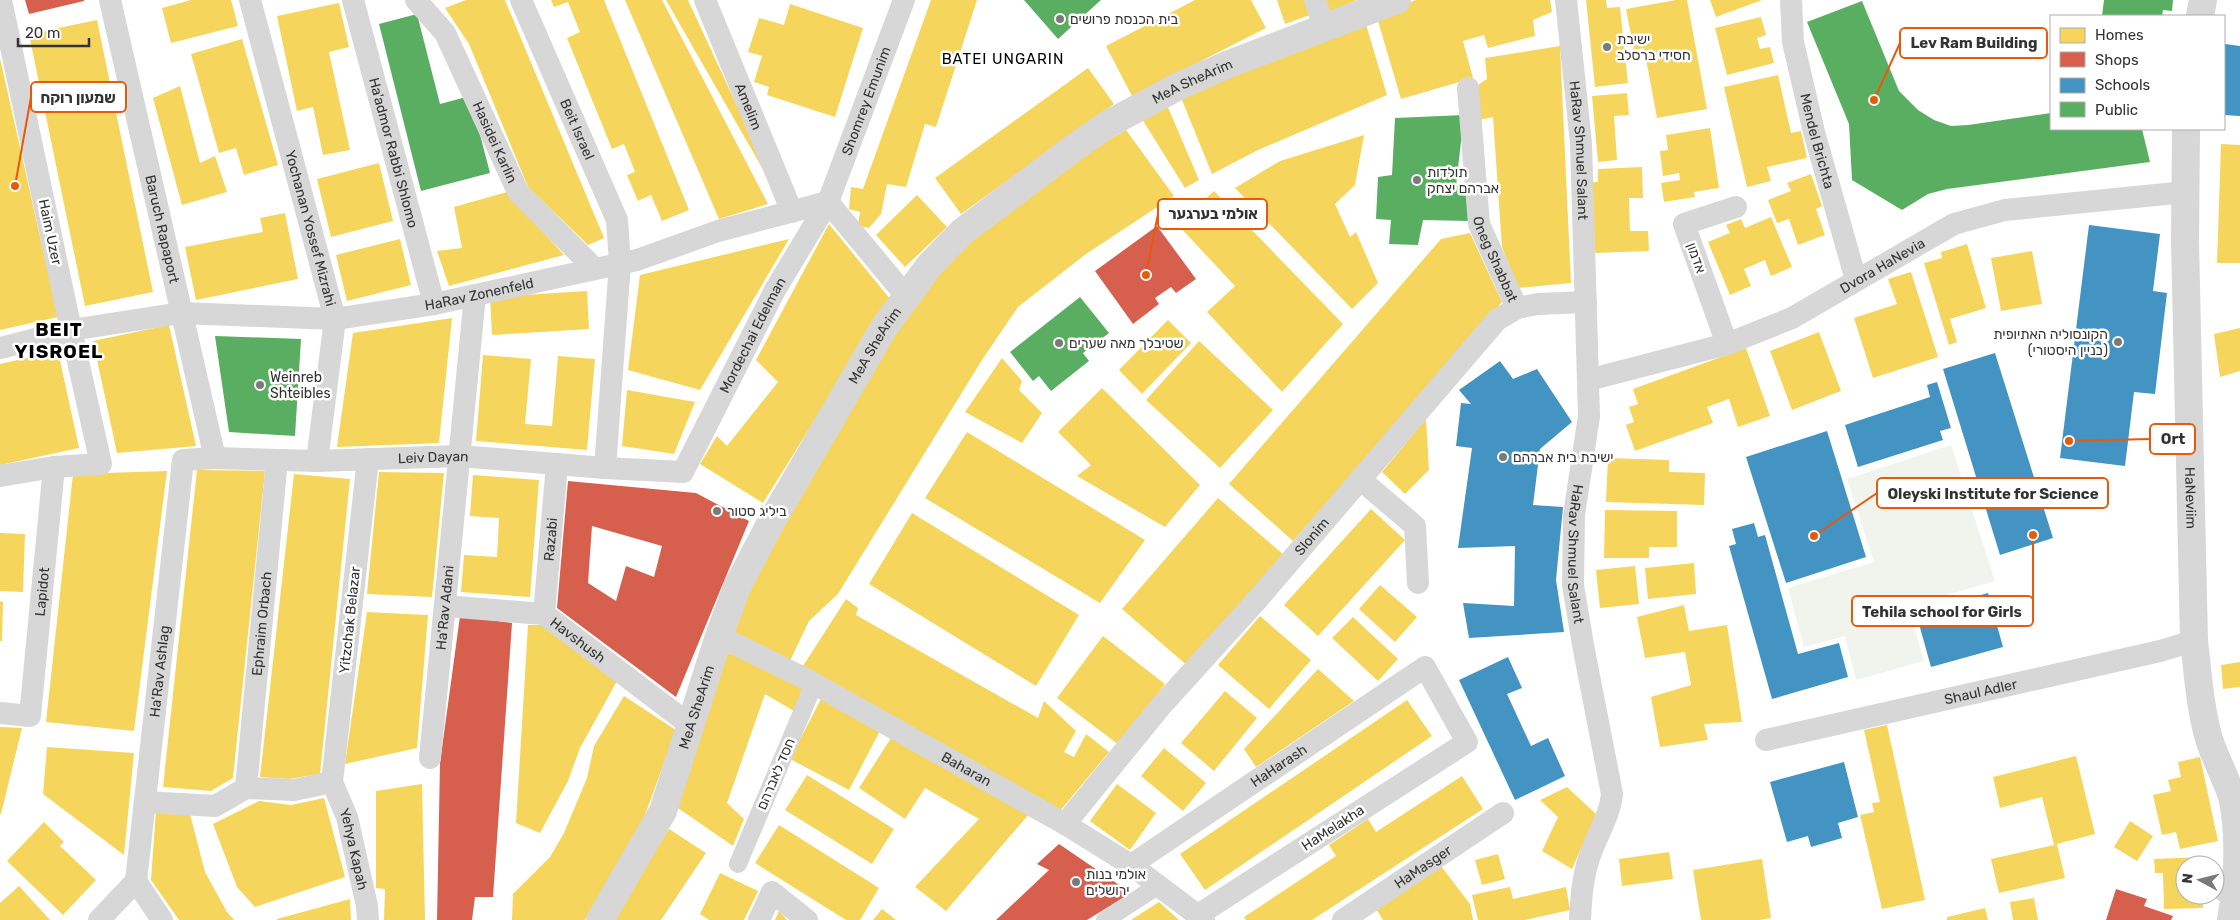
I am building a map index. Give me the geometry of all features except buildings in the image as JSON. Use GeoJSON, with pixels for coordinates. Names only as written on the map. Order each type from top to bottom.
{"type":"FeatureCollection","features":[{"type":"Feature","properties":{"kind":"street","name":"Haim Uzer"},"geometry":{"type":"LineString","coordinates":[[1,0],[101,464],[54,467]]}},
{"type":"Feature","properties":{"kind":"street","name":"Yochanan Yossef Mizrahi"},"geometry":{"type":"LineString","coordinates":[[250,0],[335,319],[317,461]]}},
{"type":"Feature","properties":{"kind":"street","name":"Ha'admor Rabbi Shlomo"},"geometry":{"type":"LineString","coordinates":[[353,0],[434,304]]}},
{"type":"Feature","properties":{"kind":"street","name":"Hasidei Karlin"},"geometry":{"type":"LineString","coordinates":[[416,0],[444,33],[518,192],[594,268]]}},
{"type":"Feature","properties":{"kind":"street","name":"Beit Israel"},"geometry":{"type":"LineString","coordinates":[[521,0],[617,220],[620,263]]}},
{"type":"Feature","properties":{"kind":"street","name":"Amelim"},"geometry":{"type":"LineString","coordinates":[[704,0],[792,212]]}},
{"type":"Feature","properties":{"kind":"street","name":"Shomrey Emunim"},"geometry":{"type":"LineString","coordinates":[[828,202],[904,0]]}},
{"type":"Feature","properties":{"kind":"street"},"geometry":{"type":"LineString","coordinates":[[1315,0],[1324,28]]}},
{"type":"Feature","properties":{"kind":"street","name":"MeA SheArim"},"geometry":{"type":"LineString","coordinates":[[600,920],[663,811],[719,636],[737,587],[769,526],[883,329],[929,266],[962,232],[1110,123],[1188,82],[1397,0]]}},
{"type":"Feature","properties":{"kind":"street","name":"HaRav Shmuel Salant"},"geometry":{"type":"LineString","coordinates":[[1566,0],[1581,143],[1589,416],[1574,515],[1573,585],[1612,794],[1610,810],[1591,851],[1584,878],[1580,920]]}},
{"type":"Feature","properties":{"kind":"street","name":"Mendel Brichta"},"geometry":{"type":"LineString","coordinates":[[1791,0],[1793,42],[1814,132],[1856,280]]}},
{"type":"Feature","properties":{"kind":"street"},"geometry":{"type":"LineString","coordinates":[[2200,15],[2203,0]]}},
{"type":"Feature","properties":{"kind":"street"},"geometry":{"type":"LineString","coordinates":[[2210,15],[2212,0]]}},
{"type":"Feature","properties":{"kind":"street","name":"Baruch Rapaport"},"geometry":{"type":"LineString","coordinates":[[116,2],[181,313],[215,458]]}},
{"type":"Feature","properties":{"kind":"street","name":"Oneg Shabbat"},"geometry":{"type":"LineString","coordinates":[[1468,88],[1479,224],[1517,308]]}},
{"type":"Feature","properties":{"kind":"street","name":"HaNeviim"},"geometry":{"type":"LineString","coordinates":[[2186,130],[2185,241],[2194,641],[2200,694],[2209,740],[2230,789],[2224,830],[2234,891],[2212,920]]}},
{"type":"Feature","properties":{"kind":"street","name":"HaNeviim"},"geometry":{"type":"LineString","coordinates":[[2186,192],[2195,130]]}},
{"type":"Feature","properties":{"kind":"street","name":"Dvora HaNevia"},"geometry":{"type":"LineString","coordinates":[[1588,380],[1727,344],[1792,318],[1954,224],[2005,210],[2186,192]]}},
{"type":"Feature","properties":{"kind":"street","name":"HaRav Zonenfeld"},"geometry":{"type":"LineString","coordinates":[[0,348],[71,330],[181,313],[335,319],[434,304],[637,260],[718,231],[828,202]]}},
{"type":"Feature","properties":{"kind":"street"},"geometry":{"type":"LineString","coordinates":[[828,202],[906,296]]}},
{"type":"Feature","properties":{"kind":"street","name":"Mordechai Edelman"},"geometry":{"type":"LineString","coordinates":[[683,472],[775,290],[828,202]]}},
{"type":"Feature","properties":{"kind":"street","name":"אדמון"},"geometry":{"type":"LineString","coordinates":[[1727,344],[1684,224],[1736,207]]}},
{"type":"Feature","properties":{"kind":"street"},"geometry":{"type":"LineString","coordinates":[[605,468],[620,263]]}},
{"type":"Feature","properties":{"kind":"street","name":"Ha'Rav Adani"},"geometry":{"type":"LineString","coordinates":[[430,758],[475,295]]}},
{"type":"Feature","properties":{"kind":"street","name":"Slonim"},"geometry":{"type":"LineString","coordinates":[[1065,824],[1162,706],[1257,600],[1497,320],[1517,308],[1538,304],[1586,302]]}},
{"type":"Feature","properties":{"kind":"street","name":"Leiv Dayan"},"geometry":{"type":"LineString","coordinates":[[183,460],[215,458],[317,461],[460,456],[605,468],[683,472]]}},
{"type":"Feature","properties":{"kind":"street","name":"Yitzchak Belazar"},"geometry":{"type":"LineString","coordinates":[[332,782],[368,459]]}},
{"type":"Feature","properties":{"kind":"street","name":"Ha'Rav Ashlag"},"geometry":{"type":"LineString","coordinates":[[136,881],[183,460]]}},
{"type":"Feature","properties":{"kind":"street","name":"Ephraim Orbach"},"geometry":{"type":"LineString","coordinates":[[246,788],[277,460]]}},
{"type":"Feature","properties":{"kind":"street","name":"Razabi"},"geometry":{"type":"LineString","coordinates":[[544,614],[557,464]]}},
{"type":"Feature","properties":{"kind":"street"},"geometry":{"type":"LineString","coordinates":[[0,476],[54,467]]}},
{"type":"Feature","properties":{"kind":"street","name":"Lapidot"},"geometry":{"type":"LineString","coordinates":[[0,713],[30,716],[54,467]]}},
{"type":"Feature","properties":{"kind":"street"},"geometry":{"type":"LineString","coordinates":[[1360,479],[1415,526],[1418,583]]}},
{"type":"Feature","properties":{"kind":"street","name":"Havshush"},"geometry":{"type":"LineString","coordinates":[[446,606],[544,614],[690,725]]}},
{"type":"Feature","properties":{"kind":"street","name":"Baharan"},"geometry":{"type":"LineString","coordinates":[[719,636],[814,684],[1065,824],[1131,865],[1201,917]]}},
{"type":"Feature","properties":{"kind":"street","name":"Shaul Adler"},"geometry":{"type":"LineString","coordinates":[[1766,740],[2160,651],[2194,641]]}},
{"type":"Feature","properties":{"kind":"street","name":"HaHarash"},"geometry":{"type":"LineString","coordinates":[[1131,865],[1425,668],[1467,742]]}},
{"type":"Feature","properties":{"kind":"street","name":"חסד לאברהם"},"geometry":{"type":"LineString","coordinates":[[738,864],[814,684]]}},
{"type":"Feature","properties":{"kind":"street","name":"HaMelakha"},"geometry":{"type":"LineString","coordinates":[[1201,917],[1467,742]]}},
{"type":"Feature","properties":{"kind":"street"},"geometry":{"type":"LineString","coordinates":[[145,802],[215,806],[246,788],[294,790],[332,782]]}},
{"type":"Feature","properties":{"kind":"street","name":"Yehya Kapah"},"geometry":{"type":"LineString","coordinates":[[332,782],[347,817],[367,906],[368,920]]}},
{"type":"Feature","properties":{"kind":"street","name":"HaMasger"},"geometry":{"type":"LineString","coordinates":[[1343,920],[1504,813]]}},
{"type":"Feature","properties":{"kind":"street"},"geometry":{"type":"LineString","coordinates":[[99,920],[136,881],[162,920]]}},
{"type":"Feature","properties":{"kind":"street"},"geometry":{"type":"LineString","coordinates":[[1105,920],[1159,885]]}},
{"type":"Feature","properties":{"kind":"street"},"geometry":{"type":"LineString","coordinates":[[758,920],[772,892],[807,920]]}},
{"type":"Feature","properties":{"kind":"shaded area"},"geometry":{"type":"Polygon","coordinates":[[[1951,445],[1995,581],[1908,606],[1924,661],[1856,680],[1845,636],[1804,647],[1788,588],[1874,562],[1847,479],[1951,445]]]}},
{"type":"Feature","properties":{"kind":"place","name":"בית הכנסת פרושים"},"geometry":{"type":"Point","coordinates":[1060,19]}},
{"type":"Feature","properties":{"kind":"place","name":"ישיבת חסידי ברסלב"},"geometry":{"type":"Point","coordinates":[1607,47]}},
{"type":"Feature","properties":{"kind":"place","name":"Lev Ram Building"},"geometry":{"type":"Point","coordinates":[1874,100]}},
{"type":"Feature","properties":{"kind":"place","name":"תולדות אברהם יצחק"},"geometry":{"type":"Point","coordinates":[1417,180]}},
{"type":"Feature","properties":{"kind":"place","name":"שמעון רוקח"},"geometry":{"type":"Point","coordinates":[15,186]}},
{"type":"Feature","properties":{"kind":"place","name":"אולמי בערגער"},"geometry":{"type":"Point","coordinates":[1146,275]}},
{"type":"Feature","properties":{"kind":"place","name":"הקונסוליה האתיופית (בניין היסטורי)"},"geometry":{"type":"Point","coordinates":[2118,342]}},
{"type":"Feature","properties":{"kind":"place","name":"שטיבלך מאה שערים"},"geometry":{"type":"Point","coordinates":[1059,343]}},
{"type":"Feature","properties":{"kind":"place","name":"Weinreb Shteibles"},"geometry":{"type":"Point","coordinates":[260,385]}},
{"type":"Feature","properties":{"kind":"place","name":"Ort"},"geometry":{"type":"Point","coordinates":[2069,441]}},
{"type":"Feature","properties":{"kind":"place","name":"ישיבת בית אברהם"},"geometry":{"type":"Point","coordinates":[1503,457]}},
{"type":"Feature","properties":{"kind":"place","name":"ביליג סטור"},"geometry":{"type":"Point","coordinates":[717,511]}},
{"type":"Feature","properties":{"kind":"place","name":"Tehila school for Girls"},"geometry":{"type":"Point","coordinates":[2033,535]}},
{"type":"Feature","properties":{"kind":"place","name":"Oleyski Institute for Science"},"geometry":{"type":"Point","coordinates":[1814,536]}},
{"type":"Feature","properties":{"kind":"place","name":"אולמי בנות ירושלים"},"geometry":{"type":"Point","coordinates":[1076,882]}},
{"type":"Feature","properties":{"kind":"district","name":"BATEI UNGARIN"},"geometry":{"type":"Point","coordinates":[1003,59]}},
{"type":"Feature","properties":{"kind":"district","name":"BEIT YISROEL"},"geometry":{"type":"Point","coordinates":[59,340]}}]}
